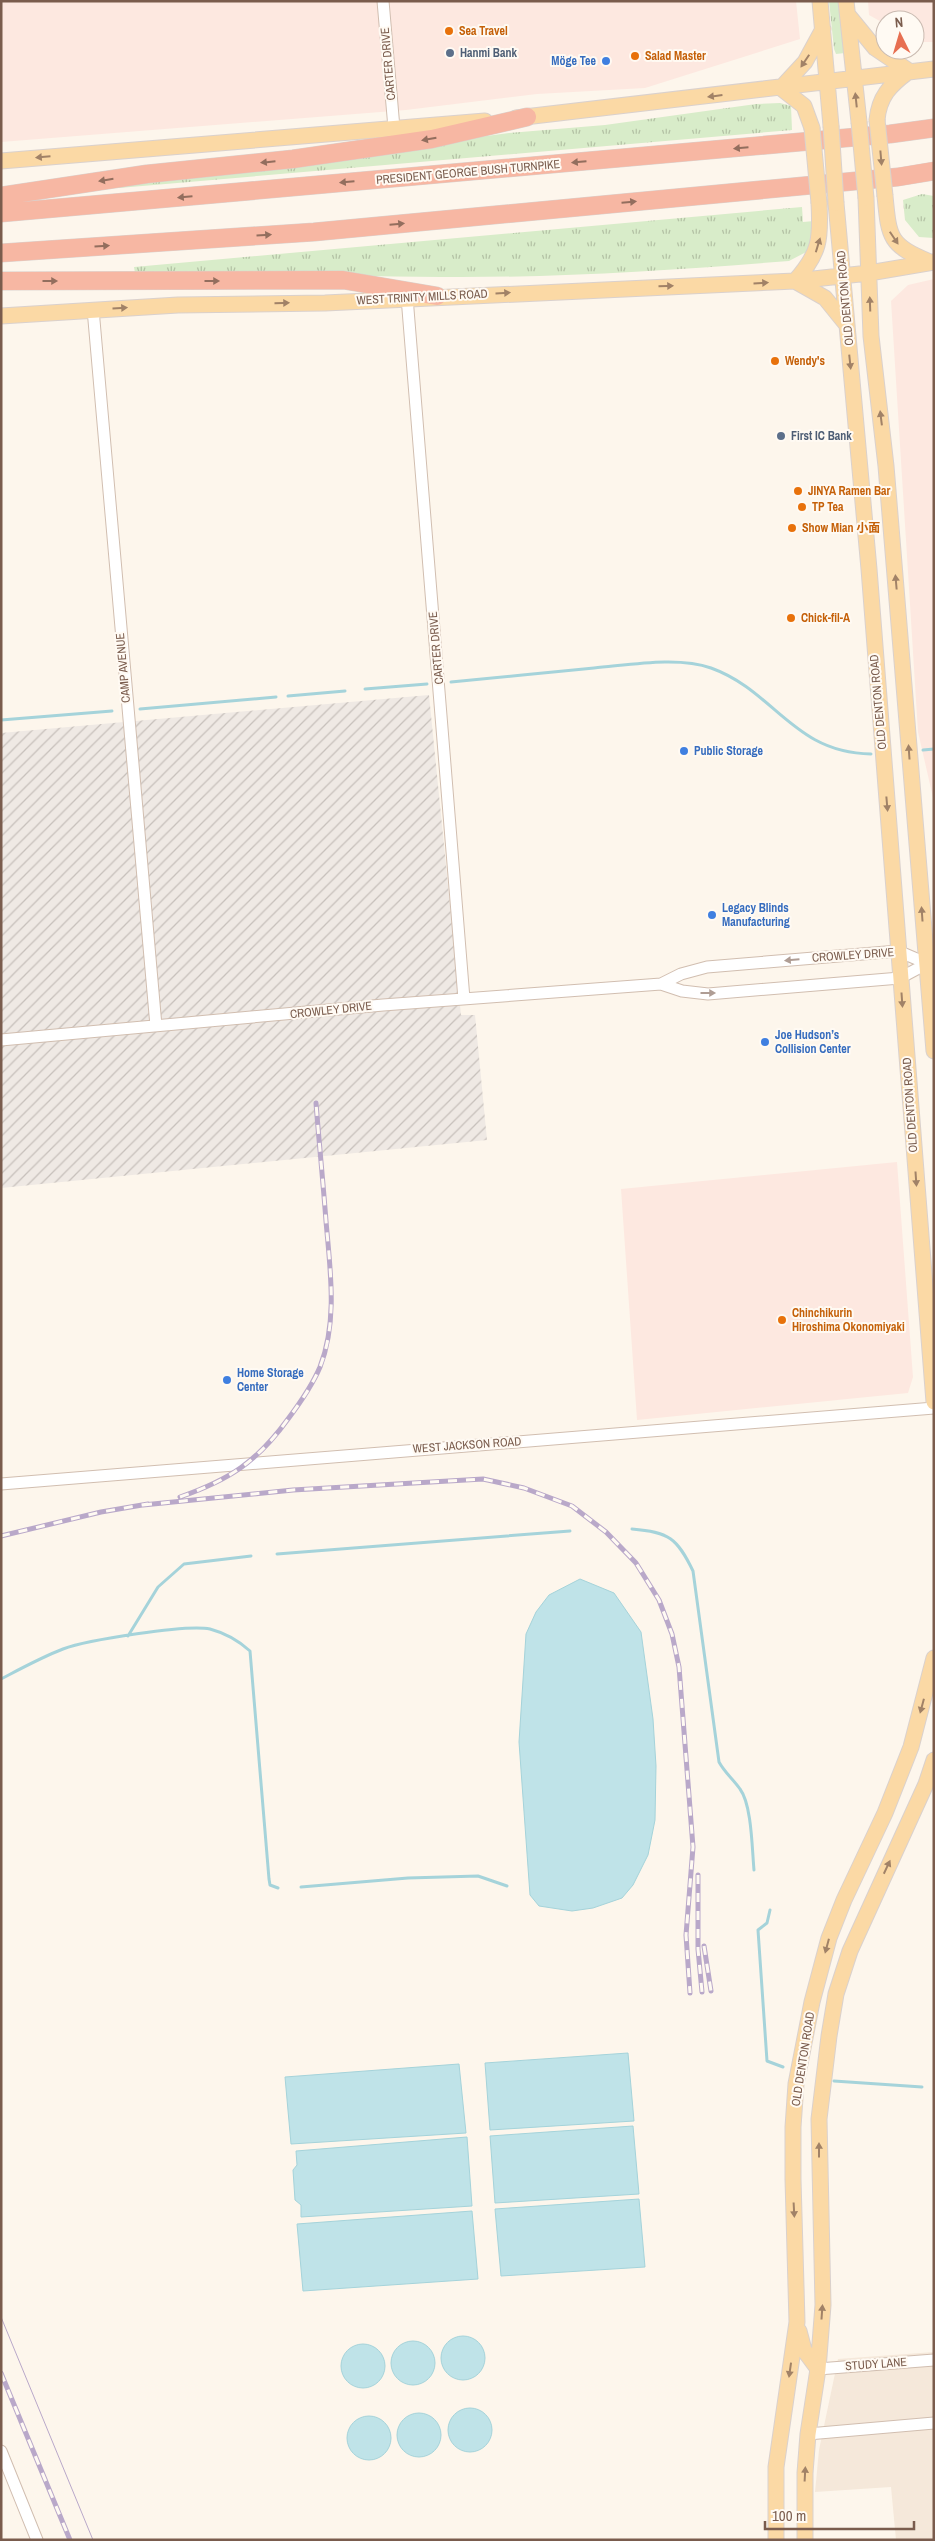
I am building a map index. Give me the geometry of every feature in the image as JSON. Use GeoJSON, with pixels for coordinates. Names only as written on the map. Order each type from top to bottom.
{"type":"FeatureCollection","features":[{"type":"Feature","properties":{"kind":"highway"},"geometry":{"type":"LineString","coordinates":[[1,196],[147,174],[293,159],[432,139],[527,117]]}},
{"type":"Feature","properties":{"kind":"highway","name":"PRESIDENT GEORGE BUSH TURNPIKE"},"geometry":{"type":"LineString","coordinates":[[1,213],[890,134],[934,128]]}},
{"type":"Feature","properties":{"kind":"highway"},"geometry":{"type":"LineString","coordinates":[[1,253],[314,232],[898,177],[934,171]]}},
{"type":"Feature","properties":{"kind":"highway"},"geometry":{"type":"LineString","coordinates":[[1,281],[343,280],[437,296]]}},
{"type":"Feature","properties":{"kind":"main road","name":"OLD DENTON ROAD"},"geometry":{"type":"LineString","coordinates":[[820,1],[846,325],[860,468],[934,1402]]}},
{"type":"Feature","properties":{"kind":"main road"},"geometry":{"type":"LineString","coordinates":[[847,8],[875,48],[909,71]]}},
{"type":"Feature","properties":{"kind":"main road","name":"OLD DENTON ROAD"},"geometry":{"type":"LineString","coordinates":[[847,8],[866,198],[871,336],[886,466],[930,962],[934,1051]]}},
{"type":"Feature","properties":{"kind":"main road"},"geometry":{"type":"LineString","coordinates":[[781,88],[805,62],[823,29]]}},
{"type":"Feature","properties":{"kind":"main road"},"geometry":{"type":"LineString","coordinates":[[1,161],[527,117],[934,69]]}},
{"type":"Feature","properties":{"kind":"main road"},"geometry":{"type":"LineString","coordinates":[[909,71],[893,83],[879,107],[878,120],[888,228],[894,241],[910,254],[932,262]]}},
{"type":"Feature","properties":{"kind":"main road"},"geometry":{"type":"LineString","coordinates":[[781,88],[804,106],[812,128],[819,204],[820,235],[817,249],[811,263],[795,280],[825,298],[846,325]]}},
{"type":"Feature","properties":{"kind":"main road","name":"WEST TRINITY MILLS ROAD"},"geometry":{"type":"LineString","coordinates":[[1,316],[178,305],[326,303],[407,297],[795,280],[869,273],[932,262]]}},
{"type":"Feature","properties":{"kind":"main road"},"geometry":{"type":"LineString","coordinates":[[860,468],[886,466]]}},
{"type":"Feature","properties":{"kind":"main road"},"geometry":{"type":"LineString","coordinates":[[873,633],[900,630]]}},
{"type":"Feature","properties":{"kind":"main road","name":"OLD DENTON ROAD"},"geometry":{"type":"LineString","coordinates":[[776,2540],[776,2467],[797,2322],[792,2180],[796,2084],[812,2002],[829,1938],[844,1900],[885,1813],[911,1747],[934,1658]]}},
{"type":"Feature","properties":{"kind":"main road","name":"OLD DENTON ROAD"},"geometry":{"type":"LineString","coordinates":[[805,2540],[804,2473],[818,2369],[824,2275],[819,2157],[823,2074],[836,1994],[866,1911],[926,1784],[934,1760]]}},
{"type":"Feature","properties":{"kind":"main road"},"geometry":{"type":"LineString","coordinates":[[844,1900],[866,1911]]}},
{"type":"Feature","properties":{"kind":"main road"},"geometry":{"type":"LineString","coordinates":[[797,2322],[804,2350],[818,2369]]}},
{"type":"Feature","properties":{"kind":"street","name":"CARTER DRIVE"},"geometry":{"type":"LineString","coordinates":[[383,1],[394,128]]}},
{"type":"Feature","properties":{"kind":"street","name":"CARTER DRIVE"},"geometry":{"type":"LineString","coordinates":[[407,297],[464,999]]}},
{"type":"Feature","properties":{"kind":"street","name":"CAMP AVENUE"},"geometry":{"type":"LineString","coordinates":[[93,309],[156,1026]]}},
{"type":"Feature","properties":{"kind":"street","name":"CROWLEY DRIVE"},"geometry":{"type":"LineString","coordinates":[[1,1040],[464,999],[661,984],[681,974],[707,967],[898,951],[930,962]]}},
{"type":"Feature","properties":{"kind":"street","name":"CROWLEY DRIVE"},"geometry":{"type":"LineString","coordinates":[[661,984],[682,992],[708,994],[900,978],[930,962]]}},
{"type":"Feature","properties":{"kind":"street","name":"WEST JACKSON ROAD"},"geometry":{"type":"LineString","coordinates":[[1,1484],[934,1408]]}},
{"type":"Feature","properties":{"kind":"street","name":"STUDY LANE"},"geometry":{"type":"LineString","coordinates":[[818,2369],[934,2360]]}},
{"type":"Feature","properties":{"kind":"street"},"geometry":{"type":"LineString","coordinates":[[808,2434],[934,2423]]}},
{"type":"Feature","properties":{"kind":"street"},"geometry":{"type":"LineString","coordinates":[[1,2451],[37,2540]]}},
{"type":"Feature","properties":{"kind":"shaded area"},"geometry":{"type":"Polygon","coordinates":[[[1,1],[796,1],[800,39],[645,88],[537,94],[406,110],[1,142],[1,1]]]}},
{"type":"Feature","properties":{"kind":"shaded area"},"geometry":{"type":"Polygon","coordinates":[[[868,1],[934,1],[934,42],[925,42],[925,10],[875,10],[875,18],[869,15],[868,1]]]}},
{"type":"Feature","properties":{"kind":"shaded area"},"geometry":{"type":"Polygon","coordinates":[[[934,279],[934,802],[918,732],[891,301],[908,285],[934,279]]]}},
{"type":"Feature","properties":{"kind":"shaded area"},"geometry":{"type":"Polygon","coordinates":[[[429,695],[461,1015],[475,1015],[487,1140],[1,1188],[1,733],[429,695]]]}},
{"type":"Feature","properties":{"kind":"shaded area"},"geometry":{"type":"Polygon","coordinates":[[[897,1162],[913,1377],[908,1393],[637,1420],[621,1189],[897,1162]]]}},
{"type":"Feature","properties":{"kind":"shaded area"},"geometry":{"type":"Polygon","coordinates":[[[934,2352],[934,2540],[896,2540],[891,2487],[815,2492],[819,2450],[838,2359],[934,2352]]]}},
{"type":"Feature","properties":{"kind":"green space"},"geometry":{"type":"Polygon","coordinates":[[[829,1],[841,1],[845,53],[836,54],[834,49],[829,1]]]}},
{"type":"Feature","properties":{"kind":"green space"},"geometry":{"type":"Polygon","coordinates":[[[780,103],[791,106],[792,130],[119,188],[119,185],[509,133],[605,125],[756,104],[780,103]]]}},
{"type":"Feature","properties":{"kind":"green space"},"geometry":{"type":"Polygon","coordinates":[[[922,194],[934,196],[934,238],[919,237],[905,220],[903,200],[922,194]]]}},
{"type":"Feature","properties":{"kind":"green space"},"geometry":{"type":"Polygon","coordinates":[[[802,207],[803,222],[814,221],[810,250],[789,261],[615,273],[484,277],[212,272],[135,273],[134,267],[802,207]]]}},
{"type":"Feature","properties":{"kind":"water"},"geometry":{"type":"Polygon","coordinates":[[[580,1579],[614,1593],[641,1632],[653,1719],[656,1766],[655,1820],[648,1855],[633,1885],[622,1898],[593,1908],[572,1911],[539,1906],[530,1895],[519,1742],[526,1634],[536,1612],[549,1595],[580,1579]]]}},
{"type":"Feature","properties":{"kind":"water"},"geometry":{"type":"Polygon","coordinates":[[[628,2053],[634,2121],[490,2130],[485,2063],[628,2053]]]}},
{"type":"Feature","properties":{"kind":"water"},"geometry":{"type":"Polygon","coordinates":[[[459,2064],[466,2133],[291,2144],[285,2077],[459,2064]]]}},
{"type":"Feature","properties":{"kind":"water"},"geometry":{"type":"Polygon","coordinates":[[[633,2126],[639,2194],[495,2203],[490,2136],[633,2126]]]}},
{"type":"Feature","properties":{"kind":"water"},"geometry":{"type":"Polygon","coordinates":[[[467,2137],[472,2206],[301,2217],[301,2205],[295,2200],[293,2170],[297,2165],[296,2151],[467,2137]]]}},
{"type":"Feature","properties":{"kind":"water"},"geometry":{"type":"Polygon","coordinates":[[[639,2199],[645,2267],[501,2276],[495,2209],[639,2199]]]}},
{"type":"Feature","properties":{"kind":"water"},"geometry":{"type":"Polygon","coordinates":[[[472,2211],[478,2279],[303,2291],[297,2224],[472,2211]]]}},
{"type":"Feature","properties":{"kind":"water"},"geometry":{"type":"Polygon","coordinates":[[[463,2336],[475,2340],[481,2346],[485,2358],[481,2370],[475,2376],[463,2380],[451,2376],[445,2370],[441,2358],[445,2346],[451,2340],[463,2336]]]}},
{"type":"Feature","properties":{"kind":"water"},"geometry":{"type":"Polygon","coordinates":[[[413,2341],[425,2345],[431,2351],[435,2363],[431,2375],[425,2381],[413,2385],[401,2381],[395,2375],[391,2363],[395,2351],[401,2345],[413,2341]]]}},
{"type":"Feature","properties":{"kind":"water"},"geometry":{"type":"Polygon","coordinates":[[[363,2344],[375,2348],[381,2354],[385,2366],[381,2378],[375,2384],[363,2388],[351,2384],[345,2378],[341,2366],[345,2354],[351,2348],[363,2344]]]}},
{"type":"Feature","properties":{"kind":"water"},"geometry":{"type":"Polygon","coordinates":[[[470,2408],[482,2412],[488,2418],[492,2430],[488,2442],[482,2448],[470,2452],[458,2448],[452,2442],[448,2430],[452,2418],[458,2412],[470,2408]]]}},
{"type":"Feature","properties":{"kind":"water"},"geometry":{"type":"Polygon","coordinates":[[[419,2413],[431,2417],[437,2423],[441,2435],[437,2447],[431,2453],[419,2457],[407,2453],[401,2447],[397,2435],[401,2423],[407,2417],[419,2413]]]}},
{"type":"Feature","properties":{"kind":"water"},"geometry":{"type":"Polygon","coordinates":[[[369,2416],[381,2420],[387,2426],[391,2438],[387,2450],[381,2456],[369,2460],[357,2456],[351,2450],[347,2438],[351,2426],[357,2420],[369,2416]]]}},
{"type":"Feature","properties":{"kind":"waterway"},"geometry":{"type":"LineString","coordinates":[[451,682],[653,662],[698,664],[733,678],[803,732],[822,743],[844,751],[871,754]]}},
{"type":"Feature","properties":{"kind":"waterway"},"geometry":{"type":"LineString","coordinates":[[365,689],[427,684]]}},
{"type":"Feature","properties":{"kind":"waterway"},"geometry":{"type":"LineString","coordinates":[[288,696],[345,691]]}},
{"type":"Feature","properties":{"kind":"waterway"},"geometry":{"type":"LineString","coordinates":[[140,709],[276,697]]}},
{"type":"Feature","properties":{"kind":"waterway"},"geometry":{"type":"LineString","coordinates":[[1,720],[112,711]]}},
{"type":"Feature","properties":{"kind":"waterway"},"geometry":{"type":"LineString","coordinates":[[923,750],[934,749]]}},
{"type":"Feature","properties":{"kind":"waterway"},"geometry":{"type":"LineString","coordinates":[[632,1529],[655,1532],[670,1539],[682,1551],[693,1571],[719,1762],[744,1796],[749,1816],[754,1870]]}},
{"type":"Feature","properties":{"kind":"waterway"},"geometry":{"type":"LineString","coordinates":[[277,1554],[570,1531]]}},
{"type":"Feature","properties":{"kind":"waterway"},"geometry":{"type":"LineString","coordinates":[[128,1636],[158,1587],[184,1564],[251,1556]]}},
{"type":"Feature","properties":{"kind":"waterway"},"geometry":{"type":"LineString","coordinates":[[1,1679],[40,1659],[75,1645],[137,1634],[181,1629],[210,1629],[226,1635],[241,1644],[250,1651],[269,1879],[270,1885],[278,1888]]}},
{"type":"Feature","properties":{"kind":"waterway"},"geometry":{"type":"LineString","coordinates":[[301,1887],[408,1878],[478,1876],[507,1886]]}},
{"type":"Feature","properties":{"kind":"waterway"},"geometry":{"type":"LineString","coordinates":[[770,1910],[767,1923],[758,1930],[767,2061],[783,2067]]}},
{"type":"Feature","properties":{"kind":"waterway"},"geometry":{"type":"LineString","coordinates":[[834,2081],[922,2087]]}},
{"type":"Feature","properties":{"kind":"tram line"},"geometry":{"type":"LineString","coordinates":[[1,2317],[93,2540]]}},
{"type":"Feature","properties":{"kind":"railway"},"geometry":{"type":"LineString","coordinates":[[180,1497],[228,1476],[241,1468],[265,1447],[310,1388],[320,1367],[329,1332],[331,1295],[316,1103]]}},
{"type":"Feature","properties":{"kind":"railway"},"geometry":{"type":"LineString","coordinates":[[143,1505],[293,1490],[483,1479],[524,1488],[572,1506],[606,1532],[636,1563],[659,1600],[672,1634],[679,1667],[693,1847],[686,1935],[690,1993]]}},
{"type":"Feature","properties":{"kind":"railway"},"geometry":{"type":"LineString","coordinates":[[1,1536],[101,1512],[148,1504]]}},
{"type":"Feature","properties":{"kind":"railway"},"geometry":{"type":"LineString","coordinates":[[698,1875],[698,1949],[702,1992]]}},
{"type":"Feature","properties":{"kind":"railway"},"geometry":{"type":"LineString","coordinates":[[704,1946],[711,1991]]}},
{"type":"Feature","properties":{"kind":"railway"},"geometry":{"type":"LineString","coordinates":[[1,2373],[70,2540]]}},
{"type":"Feature","properties":{"kind":"place","name":"Sea Travel"},"geometry":{"type":"Point","coordinates":[449,31]}},
{"type":"Feature","properties":{"kind":"place","name":"Hanmi Bank"},"geometry":{"type":"Point","coordinates":[450,53]}},
{"type":"Feature","properties":{"kind":"place","name":"Salad Master"},"geometry":{"type":"Point","coordinates":[635,56]}},
{"type":"Feature","properties":{"kind":"place","name":"Möge Tee"},"geometry":{"type":"Point","coordinates":[606,61]}},
{"type":"Feature","properties":{"kind":"place","name":"Wendy's"},"geometry":{"type":"Point","coordinates":[775,361]}},
{"type":"Feature","properties":{"kind":"place","name":"First IC Bank"},"geometry":{"type":"Point","coordinates":[781,436]}},
{"type":"Feature","properties":{"kind":"place","name":"JINYA Ramen Bar"},"geometry":{"type":"Point","coordinates":[798,491]}},
{"type":"Feature","properties":{"kind":"place","name":"TP Tea"},"geometry":{"type":"Point","coordinates":[802,507]}},
{"type":"Feature","properties":{"kind":"place","name":"Show Mian 小面"},"geometry":{"type":"Point","coordinates":[792,528]}},
{"type":"Feature","properties":{"kind":"place","name":"Chick-fil-A"},"geometry":{"type":"Point","coordinates":[791,618]}},
{"type":"Feature","properties":{"kind":"place","name":"Public Storage"},"geometry":{"type":"Point","coordinates":[684,751]}},
{"type":"Feature","properties":{"kind":"place","name":"Legacy Blinds Manufacturing"},"geometry":{"type":"Point","coordinates":[712,915]}},
{"type":"Feature","properties":{"kind":"place","name":"Joe Hudson’s Collision Center"},"geometry":{"type":"Point","coordinates":[765,1042]}},
{"type":"Feature","properties":{"kind":"place","name":"Chinchikurin Hiroshima Okonomiyaki"},"geometry":{"type":"Point","coordinates":[782,1320]}},
{"type":"Feature","properties":{"kind":"place","name":"Home Storage Center"},"geometry":{"type":"Point","coordinates":[227,1380]}}]}
